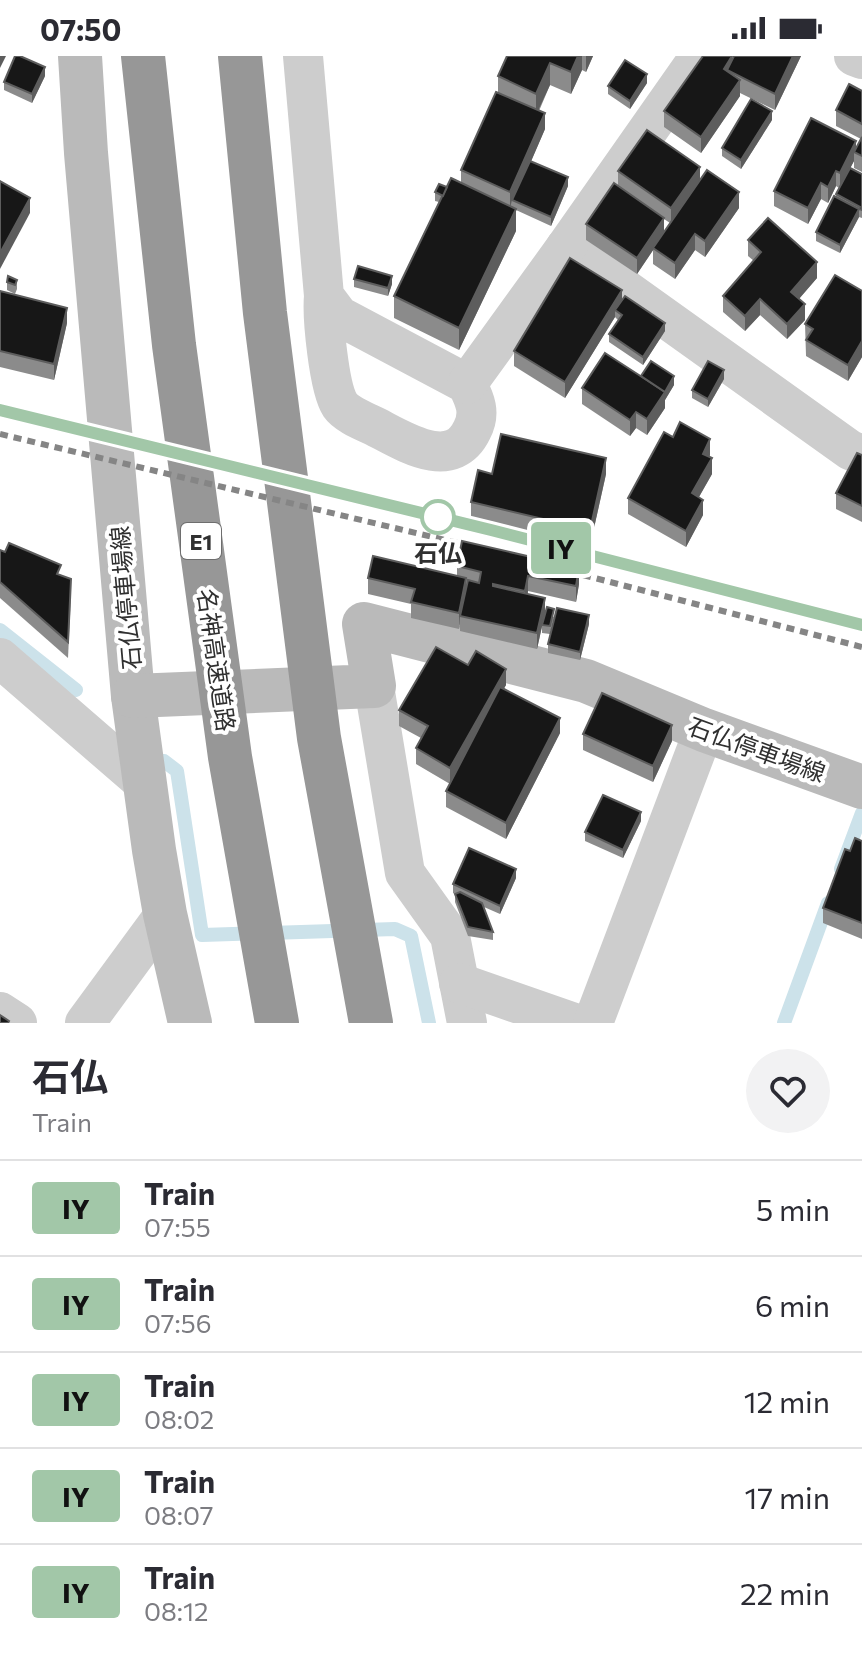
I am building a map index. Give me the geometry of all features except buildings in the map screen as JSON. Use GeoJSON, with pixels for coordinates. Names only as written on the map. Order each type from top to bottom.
{"type":"FeatureCollection","features":[{"type":"Feature","properties":{"kind":"highway","name":"名神高速道路"},"geometry":{"type":"LineString","coordinates":[[143,56],[174,345],[227,741],[277,1023]]}},
{"type":"Feature","properties":{"kind":"highway"},"geometry":{"type":"LineString","coordinates":[[240,56],[265,313],[319,738],[371,1023]]}},
{"type":"Feature","properties":{"kind":"main road","name":"石仏停車場線"},"geometry":{"type":"LineString","coordinates":[[80,56],[133,696],[374,686],[364,624],[586,681],[704,730],[862,787]]}},
{"type":"Feature","properties":{"kind":"main road"},"geometry":{"type":"LineString","coordinates":[[133,696],[143,782],[165,914],[190,1023]]}},
{"type":"Feature","properties":{"kind":"street"},"geometry":{"type":"LineString","coordinates":[[303,56],[324,296],[322,312],[334,391],[341,408],[415,447],[443,452],[459,448],[476,423],[477,405],[467,384],[339,316],[324,296]]}},
{"type":"Feature","properties":{"kind":"street"},"geometry":{"type":"LineString","coordinates":[[467,384],[700,56]]}},
{"type":"Feature","properties":{"kind":"street"},"geometry":{"type":"LineString","coordinates":[[854,56],[862,59]]}},
{"type":"Feature","properties":{"kind":"street"},"geometry":{"type":"LineString","coordinates":[[566,247],[850,450],[862,455]]}},
{"type":"Feature","properties":{"kind":"street"},"geometry":{"type":"LineString","coordinates":[[334,391],[343,367],[364,348],[385,341]]}},
{"type":"Feature","properties":{"kind":"street"},"geometry":{"type":"LineString","coordinates":[[0,658],[143,782]]}},
{"type":"Feature","properties":{"kind":"street"},"geometry":{"type":"LineString","coordinates":[[374,686],[405,873],[450,936],[467,1023]]}},
{"type":"Feature","properties":{"kind":"street"},"geometry":{"type":"LineString","coordinates":[[593,1023],[704,730]]}},
{"type":"Feature","properties":{"kind":"street"},"geometry":{"type":"LineString","coordinates":[[85,1023],[165,914]]}},
{"type":"Feature","properties":{"kind":"street"},"geometry":{"type":"LineString","coordinates":[[459,983],[574,1023]]}},
{"type":"Feature","properties":{"kind":"street"},"geometry":{"type":"LineString","coordinates":[[0,1012],[17,1023]]}},
{"type":"Feature","properties":{"kind":"waterway"},"geometry":{"type":"LineString","coordinates":[[0,630],[76,690]]}},
{"type":"Feature","properties":{"kind":"waterway"},"geometry":{"type":"LineString","coordinates":[[164,761],[177,771],[202,935],[395,929],[411,936],[429,1023]]}},
{"type":"Feature","properties":{"kind":"waterway"},"geometry":{"type":"LineString","coordinates":[[841,869],[862,813]]}},
{"type":"Feature","properties":{"kind":"waterway"},"geometry":{"type":"LineString","coordinates":[[784,1023],[828,903]]}},
{"type":"Feature","properties":{"kind":"railway"},"geometry":{"type":"LineString","coordinates":[[0,410],[862,625]]}},
{"type":"Feature","properties":{"kind":"railway"},"geometry":{"type":"LineString","coordinates":[[0,434],[483,549]]}},
{"type":"Feature","properties":{"kind":"railway"},"geometry":{"type":"LineString","coordinates":[[556,568],[862,647]]}},
{"type":"Feature","properties":{"kind":"train","name":"IY"},"geometry":{"type":"LineString","coordinates":[[0,410],[862,625]]}},
{"type":"Feature","properties":{"kind":"place","name":"石仏"},"geometry":{"type":"Point","coordinates":[438,517]}}]}
